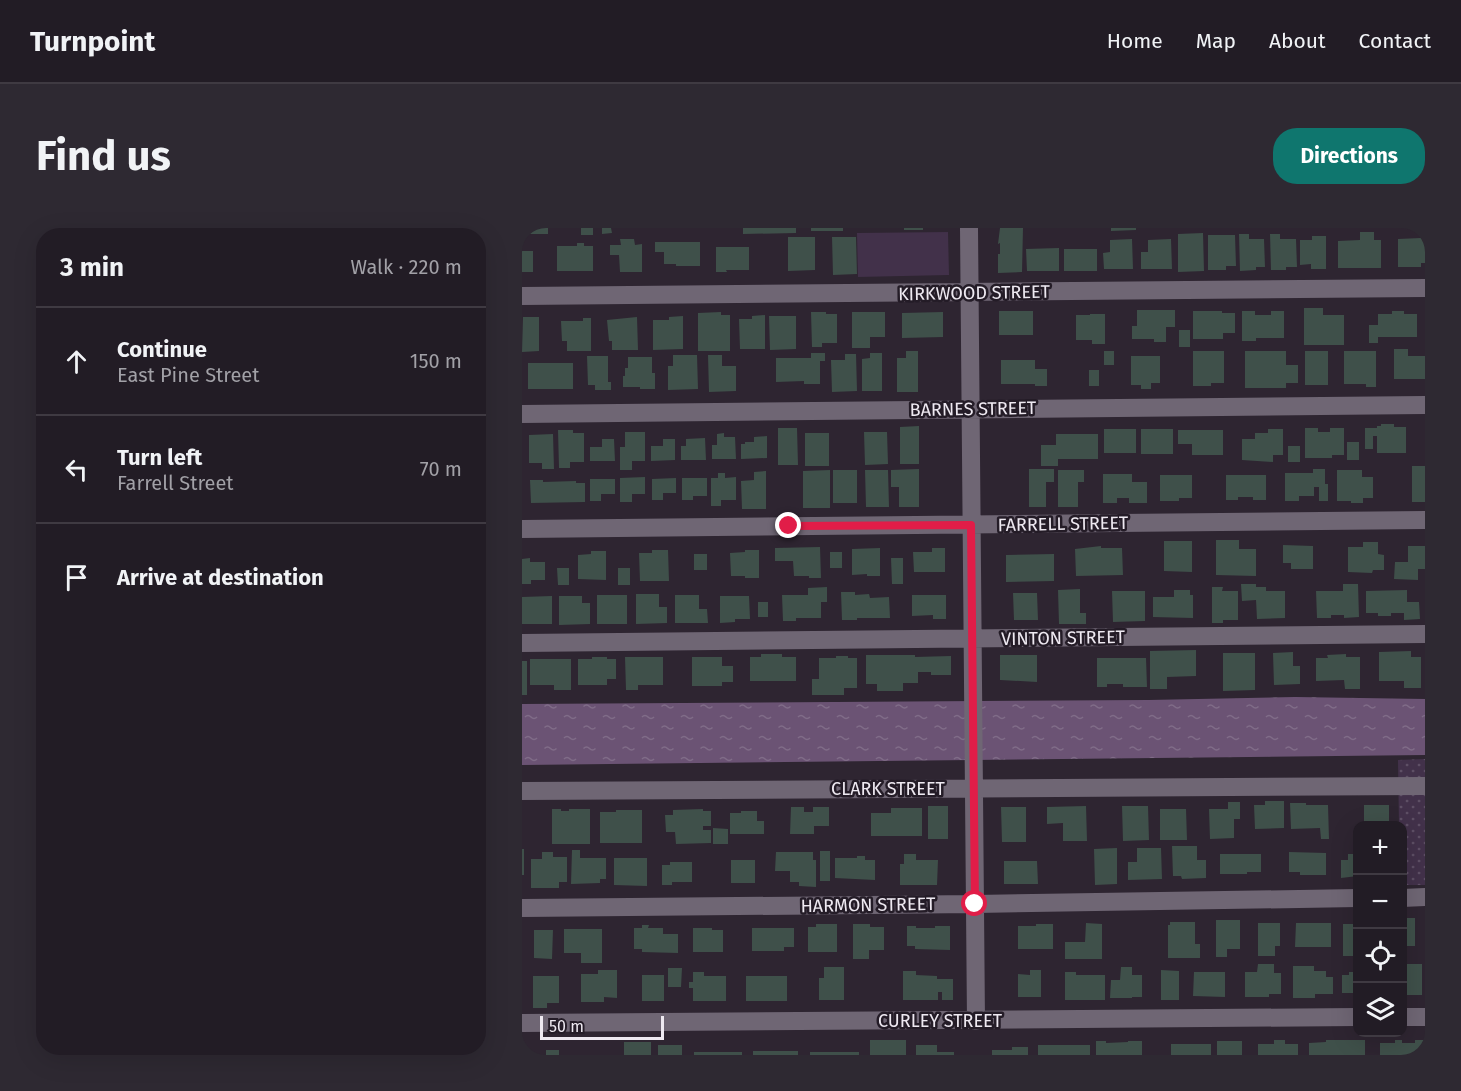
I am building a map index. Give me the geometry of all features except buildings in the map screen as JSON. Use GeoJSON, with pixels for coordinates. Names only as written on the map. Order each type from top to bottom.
{"type":"FeatureCollection","features":[{"type":"Feature","properties":{"kind":"street"},"geometry":{"type":"LineString","coordinates":[[969,228],[976,1021]]}},
{"type":"Feature","properties":{"kind":"street","name":"KIRKWOOD STREET"},"geometry":{"type":"LineString","coordinates":[[522,296],[1425,288]]}},
{"type":"Feature","properties":{"kind":"street","name":"BARNES STREET"},"geometry":{"type":"LineString","coordinates":[[522,414],[1425,405]]}},
{"type":"Feature","properties":{"kind":"street","name":"FARRELL STREET"},"geometry":{"type":"LineString","coordinates":[[522,529],[1425,520]]}},
{"type":"Feature","properties":{"kind":"street","name":"VINTON STREET"},"geometry":{"type":"LineString","coordinates":[[522,643],[1425,634]]}},
{"type":"Feature","properties":{"kind":"street","name":"CLARK STREET"},"geometry":{"type":"LineString","coordinates":[[522,791],[974,780],[1425,786]]}},
{"type":"Feature","properties":{"kind":"street"},"geometry":{"type":"LineString","coordinates":[[1407,898],[1425,897]]}},
{"type":"Feature","properties":{"kind":"street","name":"HARMON STREET"},"geometry":{"type":"LineString","coordinates":[[522,908],[1353,898]]}},
{"type":"Feature","properties":{"kind":"street","name":"CURLEY STREET"},"geometry":{"type":"LineString","coordinates":[[522,1023],[1353,1017]]}},
{"type":"Feature","properties":{"kind":"street"},"geometry":{"type":"LineString","coordinates":[[1407,1017],[1425,1017]]}},
{"type":"Feature","properties":{"kind":"shaded area"},"geometry":{"type":"Polygon","coordinates":[[[948,232],[949,275],[858,277],[857,233],[948,232]]]}},
{"type":"Feature","properties":{"kind":"shaded area"},"geometry":{"type":"Polygon","coordinates":[[[1425,759],[1425,885],[1407,885],[1407,821],[1399,821],[1398,760],[1425,759]]]}},
{"type":"Feature","properties":{"kind":"water"},"geometry":{"type":"Polygon","coordinates":[[[1295,697],[1425,699],[1425,755],[522,765],[522,704],[1295,697]]]}},
{"type":"Feature","properties":{"kind":"route"},"geometry":{"type":"LineString","coordinates":[[789,526],[971,525],[975,904]]}}]}
